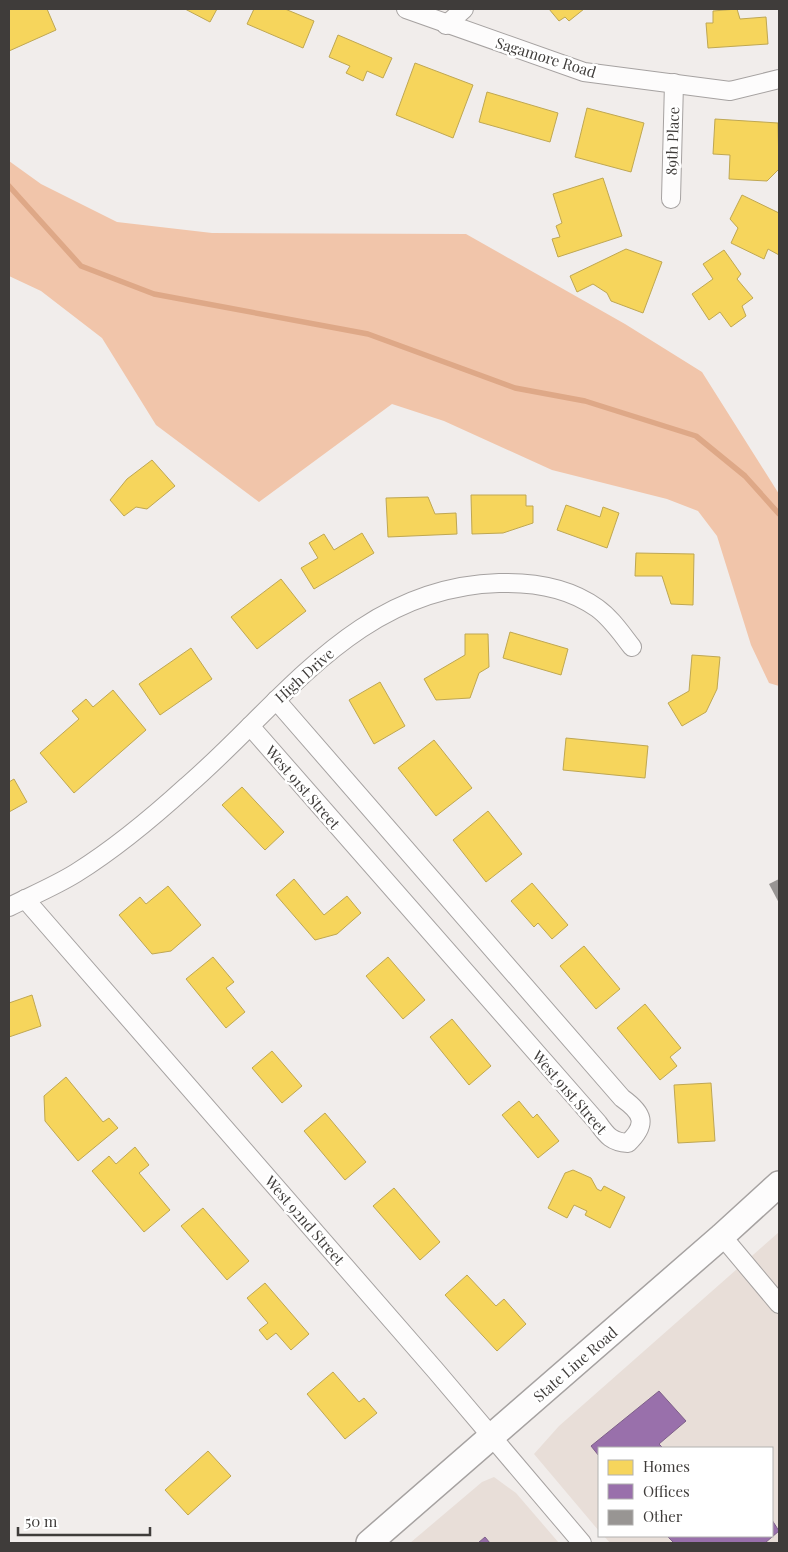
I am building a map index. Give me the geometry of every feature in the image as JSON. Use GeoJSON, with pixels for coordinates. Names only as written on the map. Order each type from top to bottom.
{"type":"FeatureCollection","features":[{"type":"Feature","properties":{"kind":"main road","name":"State Line Road"},"geometry":{"type":"LineString","coordinates":[[369,1543],[722,1236],[779,1184]]}},
{"type":"Feature","properties":{"kind":"street","name":"Sagamore Road"},"geometry":{"type":"LineString","coordinates":[[406,9],[446,25],[584,72],[730,91],[779,79]]}},
{"type":"Feature","properties":{"kind":"street"},"geometry":{"type":"LineString","coordinates":[[446,25],[464,9]]}},
{"type":"Feature","properties":{"kind":"street","name":"89th Place"},"geometry":{"type":"LineString","coordinates":[[670,200],[674,83]]}},
{"type":"Feature","properties":{"kind":"street","name":"High Drive"},"geometry":{"type":"LineString","coordinates":[[9,907],[76,873],[127,836],[188,786],[276,700],[344,639],[379,616],[442,590],[472,584],[516,583],[561,589],[596,607],[632,647]]}},
{"type":"Feature","properties":{"kind":"street","name":"West 91st Street"},"geometry":{"type":"LineString","coordinates":[[250,726],[592,1116],[606,1136],[616,1142],[628,1143],[639,1132],[641,1117],[636,1108],[622,1098],[276,700]]}},
{"type":"Feature","properties":{"kind":"street","name":"West 92nd Street"},"geometry":{"type":"LineString","coordinates":[[25,899],[436,1371],[582,1543]]}},
{"type":"Feature","properties":{"kind":"street"},"geometry":{"type":"LineString","coordinates":[[722,1236],[779,1304]]}},
{"type":"Feature","properties":{"kind":"shaded area"},"geometry":{"type":"Polygon","coordinates":[[[9,161],[41,184],[117,222],[212,233],[466,234],[625,324],[702,372],[779,494],[779,686],[769,683],[751,645],[717,536],[698,511],[667,499],[552,470],[444,421],[392,404],[259,502],[156,425],[102,338],[41,291],[9,276],[9,161]]]}},
{"type":"Feature","properties":{"kind":"shaded area"},"geometry":{"type":"Polygon","coordinates":[[[779,1232],[779,1543],[610,1543],[605,1537],[773,1537],[773,1447],[598,1447],[598,1530],[534,1454],[559,1426],[779,1232]]]}},
{"type":"Feature","properties":{"kind":"shaded area"},"geometry":{"type":"Polygon","coordinates":[[[494,1477],[516,1493],[559,1543],[410,1543],[482,1482],[494,1477]]]}},
{"type":"Feature","properties":{"kind":"building: Homes"},"geometry":{"type":"Polygon","coordinates":[[[9,9],[47,9],[56,30],[9,51],[9,9]]]}},
{"type":"Feature","properties":{"kind":"building: Homes"},"geometry":{"type":"Polygon","coordinates":[[[185,9],[217,9],[210,22],[185,9]]]}},
{"type":"Feature","properties":{"kind":"building: Homes"},"geometry":{"type":"Polygon","coordinates":[[[254,9],[285,9],[314,21],[303,48],[247,24],[254,9]]]}},
{"type":"Feature","properties":{"kind":"building: Homes"},"geometry":{"type":"Polygon","coordinates":[[[549,9],[584,9],[569,21],[565,17],[559,21],[549,9]]]}},
{"type":"Feature","properties":{"kind":"building: Homes"},"geometry":{"type":"Polygon","coordinates":[[[737,9],[740,19],[766,17],[768,44],[708,48],[706,23],[713,23],[713,11],[737,9]]]}},
{"type":"Feature","properties":{"kind":"building: Homes"},"geometry":{"type":"Polygon","coordinates":[[[338,35],[392,58],[383,78],[367,71],[363,81],[346,73],[350,66],[329,57],[338,35]]]}},
{"type":"Feature","properties":{"kind":"building: Homes"},"geometry":{"type":"Polygon","coordinates":[[[415,63],[473,85],[453,138],[396,115],[415,63]]]}},
{"type":"Feature","properties":{"kind":"building: Homes"},"geometry":{"type":"Polygon","coordinates":[[[487,92],[558,113],[550,142],[479,122],[487,92]]]}},
{"type":"Feature","properties":{"kind":"building: Homes"},"geometry":{"type":"Polygon","coordinates":[[[587,108],[644,123],[631,172],[575,157],[587,108]]]}},
{"type":"Feature","properties":{"kind":"building: Homes"},"geometry":{"type":"Polygon","coordinates":[[[715,119],[778,123],[779,169],[767,181],[729,179],[730,155],[713,154],[715,119]]]}},
{"type":"Feature","properties":{"kind":"building: Homes"},"geometry":{"type":"Polygon","coordinates":[[[603,178],[622,236],[558,257],[552,239],[560,237],[556,226],[562,223],[553,194],[603,178]]]}},
{"type":"Feature","properties":{"kind":"building: Homes"},"geometry":{"type":"Polygon","coordinates":[[[742,195],[779,213],[779,255],[768,249],[764,259],[731,243],[738,228],[730,219],[742,195]]]}},
{"type":"Feature","properties":{"kind":"building: Homes"},"geometry":{"type":"Polygon","coordinates":[[[626,249],[662,262],[643,313],[611,301],[607,293],[593,284],[577,292],[570,276],[626,249]]]}},
{"type":"Feature","properties":{"kind":"building: Homes"},"geometry":{"type":"Polygon","coordinates":[[[724,250],[741,274],[737,279],[753,298],[742,306],[746,316],[731,327],[720,312],[709,320],[692,294],[713,279],[703,264],[724,250]]]}},
{"type":"Feature","properties":{"kind":"building: Homes"},"geometry":{"type":"Polygon","coordinates":[[[152,460],[175,486],[147,509],[136,507],[124,516],[110,500],[127,479],[152,460]]]}},
{"type":"Feature","properties":{"kind":"building: Homes"},"geometry":{"type":"Polygon","coordinates":[[[471,495],[526,495],[526,506],[533,506],[533,523],[503,533],[472,534],[471,495]]]}},
{"type":"Feature","properties":{"kind":"building: Homes"},"geometry":{"type":"Polygon","coordinates":[[[428,497],[435,514],[456,513],[457,534],[388,537],[386,498],[428,497]]]}},
{"type":"Feature","properties":{"kind":"building: Homes"},"geometry":{"type":"Polygon","coordinates":[[[566,505],[600,517],[603,507],[619,513],[607,548],[557,530],[566,505]]]}},
{"type":"Feature","properties":{"kind":"building: Homes"},"geometry":{"type":"Polygon","coordinates":[[[362,533],[374,553],[314,589],[301,568],[318,558],[309,543],[324,534],[334,550],[362,533]]]}},
{"type":"Feature","properties":{"kind":"building: Homes"},"geometry":{"type":"Polygon","coordinates":[[[636,553],[694,554],[693,605],[671,604],[662,576],[635,576],[636,553]]]}},
{"type":"Feature","properties":{"kind":"building: Homes"},"geometry":{"type":"Polygon","coordinates":[[[281,579],[306,611],[257,649],[231,617],[281,579]]]}},
{"type":"Feature","properties":{"kind":"building: Homes"},"geometry":{"type":"Polygon","coordinates":[[[510,632],[568,649],[561,675],[503,658],[510,632]]]}},
{"type":"Feature","properties":{"kind":"building: Homes"},"geometry":{"type":"Polygon","coordinates":[[[465,634],[488,634],[489,667],[479,673],[470,698],[436,700],[424,679],[465,655],[465,634]]]}},
{"type":"Feature","properties":{"kind":"building: Homes"},"geometry":{"type":"Polygon","coordinates":[[[191,648],[212,679],[160,715],[139,684],[191,648]]]}},
{"type":"Feature","properties":{"kind":"building: Homes"},"geometry":{"type":"Polygon","coordinates":[[[692,655],[720,657],[717,689],[706,712],[682,726],[668,703],[689,691],[692,655]]]}},
{"type":"Feature","properties":{"kind":"building: Homes"},"geometry":{"type":"Polygon","coordinates":[[[380,682],[405,726],[374,744],[349,700],[380,682]]]}},
{"type":"Feature","properties":{"kind":"building: Homes"},"geometry":{"type":"Polygon","coordinates":[[[113,690],[146,730],[74,793],[40,753],[79,719],[72,711],[86,699],[93,707],[113,690]]]}},
{"type":"Feature","properties":{"kind":"building: Homes"},"geometry":{"type":"Polygon","coordinates":[[[566,738],[648,746],[645,778],[563,770],[566,738]]]}},
{"type":"Feature","properties":{"kind":"building: Homes"},"geometry":{"type":"Polygon","coordinates":[[[434,740],[472,788],[436,816],[398,768],[434,740]]]}},
{"type":"Feature","properties":{"kind":"building: Homes"},"geometry":{"type":"Polygon","coordinates":[[[14,779],[27,802],[9,812],[9,782],[14,779]]]}},
{"type":"Feature","properties":{"kind":"building: Homes"},"geometry":{"type":"Polygon","coordinates":[[[242,787],[284,832],[265,850],[222,805],[242,787]]]}},
{"type":"Feature","properties":{"kind":"building: Homes"},"geometry":{"type":"Polygon","coordinates":[[[488,811],[522,854],[486,882],[453,840],[488,811]]]}},
{"type":"Feature","properties":{"kind":"building: Homes"},"geometry":{"type":"Polygon","coordinates":[[[294,879],[324,915],[347,896],[361,913],[337,934],[315,940],[276,895],[294,879]]]}},
{"type":"Feature","properties":{"kind":"building: Homes"},"geometry":{"type":"Polygon","coordinates":[[[532,883],[568,925],[552,939],[538,923],[534,927],[511,901],[532,883]]]}},
{"type":"Feature","properties":{"kind":"building: Homes"},"geometry":{"type":"Polygon","coordinates":[[[168,886],[201,925],[171,951],[152,954],[119,915],[140,897],[146,904],[168,886]]]}},
{"type":"Feature","properties":{"kind":"building: Homes"},"geometry":{"type":"Polygon","coordinates":[[[584,946],[620,989],[596,1009],[560,966],[584,946]]]}},
{"type":"Feature","properties":{"kind":"building: Homes"},"geometry":{"type":"Polygon","coordinates":[[[213,957],[234,982],[226,988],[245,1012],[226,1028],[186,979],[213,957]]]}},
{"type":"Feature","properties":{"kind":"building: Homes"},"geometry":{"type":"Polygon","coordinates":[[[388,957],[425,1000],[403,1019],[366,976],[388,957]]]}},
{"type":"Feature","properties":{"kind":"building: Homes"},"geometry":{"type":"Polygon","coordinates":[[[32,995],[41,1026],[9,1037],[9,1003],[32,995]]]}},
{"type":"Feature","properties":{"kind":"building: Homes"},"geometry":{"type":"Polygon","coordinates":[[[645,1004],[681,1048],[670,1057],[677,1066],[660,1080],[617,1028],[645,1004]]]}},
{"type":"Feature","properties":{"kind":"building: Homes"},"geometry":{"type":"Polygon","coordinates":[[[452,1019],[491,1066],[469,1085],[430,1037],[452,1019]]]}},
{"type":"Feature","properties":{"kind":"building: Homes"},"geometry":{"type":"Polygon","coordinates":[[[272,1051],[302,1086],[282,1103],[252,1068],[272,1051]]]}},
{"type":"Feature","properties":{"kind":"building: Homes"},"geometry":{"type":"Polygon","coordinates":[[[66,1077],[103,1122],[109,1118],[118,1128],[78,1161],[45,1121],[44,1096],[66,1077]]]}},
{"type":"Feature","properties":{"kind":"building: Homes"},"geometry":{"type":"Polygon","coordinates":[[[711,1083],[715,1141],[678,1143],[674,1085],[711,1083]]]}},
{"type":"Feature","properties":{"kind":"building: Homes"},"geometry":{"type":"Polygon","coordinates":[[[519,1101],[533,1118],[537,1114],[559,1141],[538,1158],[502,1115],[519,1101]]]}},
{"type":"Feature","properties":{"kind":"building: Homes"},"geometry":{"type":"Polygon","coordinates":[[[325,1113],[366,1162],[345,1180],[304,1131],[325,1113]]]}},
{"type":"Feature","properties":{"kind":"building: Homes"},"geometry":{"type":"Polygon","coordinates":[[[135,1147],[149,1165],[139,1173],[170,1210],[144,1232],[92,1171],[109,1156],[116,1164],[135,1147]]]}},
{"type":"Feature","properties":{"kind":"building: Homes"},"geometry":{"type":"Polygon","coordinates":[[[573,1170],[591,1178],[597,1189],[601,1191],[604,1186],[625,1197],[610,1228],[585,1215],[587,1211],[574,1205],[567,1218],[548,1208],[565,1173],[573,1170]]]}},
{"type":"Feature","properties":{"kind":"building: Homes"},"geometry":{"type":"Polygon","coordinates":[[[394,1188],[440,1242],[420,1260],[373,1206],[394,1188]]]}},
{"type":"Feature","properties":{"kind":"building: Homes"},"geometry":{"type":"Polygon","coordinates":[[[203,1208],[249,1261],[227,1280],[181,1226],[203,1208]]]}},
{"type":"Feature","properties":{"kind":"building: Homes"},"geometry":{"type":"Polygon","coordinates":[[[467,1275],[496,1306],[504,1299],[526,1324],[497,1351],[445,1295],[467,1275]]]}},
{"type":"Feature","properties":{"kind":"building: Homes"},"geometry":{"type":"Polygon","coordinates":[[[265,1283],[309,1334],[291,1350],[276,1333],[267,1340],[259,1330],[268,1323],[247,1298],[265,1283]]]}},
{"type":"Feature","properties":{"kind":"building: Homes"},"geometry":{"type":"Polygon","coordinates":[[[333,1372],[359,1402],[364,1398],[377,1413],[345,1439],[307,1394],[333,1372]]]}},
{"type":"Feature","properties":{"kind":"building: Homes"},"geometry":{"type":"Polygon","coordinates":[[[208,1451],[231,1476],[188,1515],[165,1490],[208,1451]]]}},
{"type":"Feature","properties":{"kind":"building: Offices"},"geometry":{"type":"Polygon","coordinates":[[[659,1391],[686,1421],[659,1444],[662,1447],[598,1447],[598,1455],[591,1446],[659,1391]]]}},
{"type":"Feature","properties":{"kind":"building: Offices"},"geometry":{"type":"Polygon","coordinates":[[[773,1522],[779,1531],[773,1536],[773,1522]]]}},
{"type":"Feature","properties":{"kind":"building: Offices"},"geometry":{"type":"Polygon","coordinates":[[[485,1537],[490,1543],[478,1543],[485,1537]]]}},
{"type":"Feature","properties":{"kind":"building: Offices"},"geometry":{"type":"Polygon","coordinates":[[[668,1537],[772,1537],[765,1543],[674,1543],[668,1537]]]}},
{"type":"Feature","properties":{"kind":"building: Other"},"geometry":{"type":"Polygon","coordinates":[[[779,879],[779,903],[769,884],[779,879]]]}},
{"type":"Feature","properties":{"kind":"waterway"},"geometry":{"type":"LineString","coordinates":[[9,186],[81,266],[154,294],[368,334],[515,388],[585,401],[696,436],[745,476],[779,514]]}}]}
